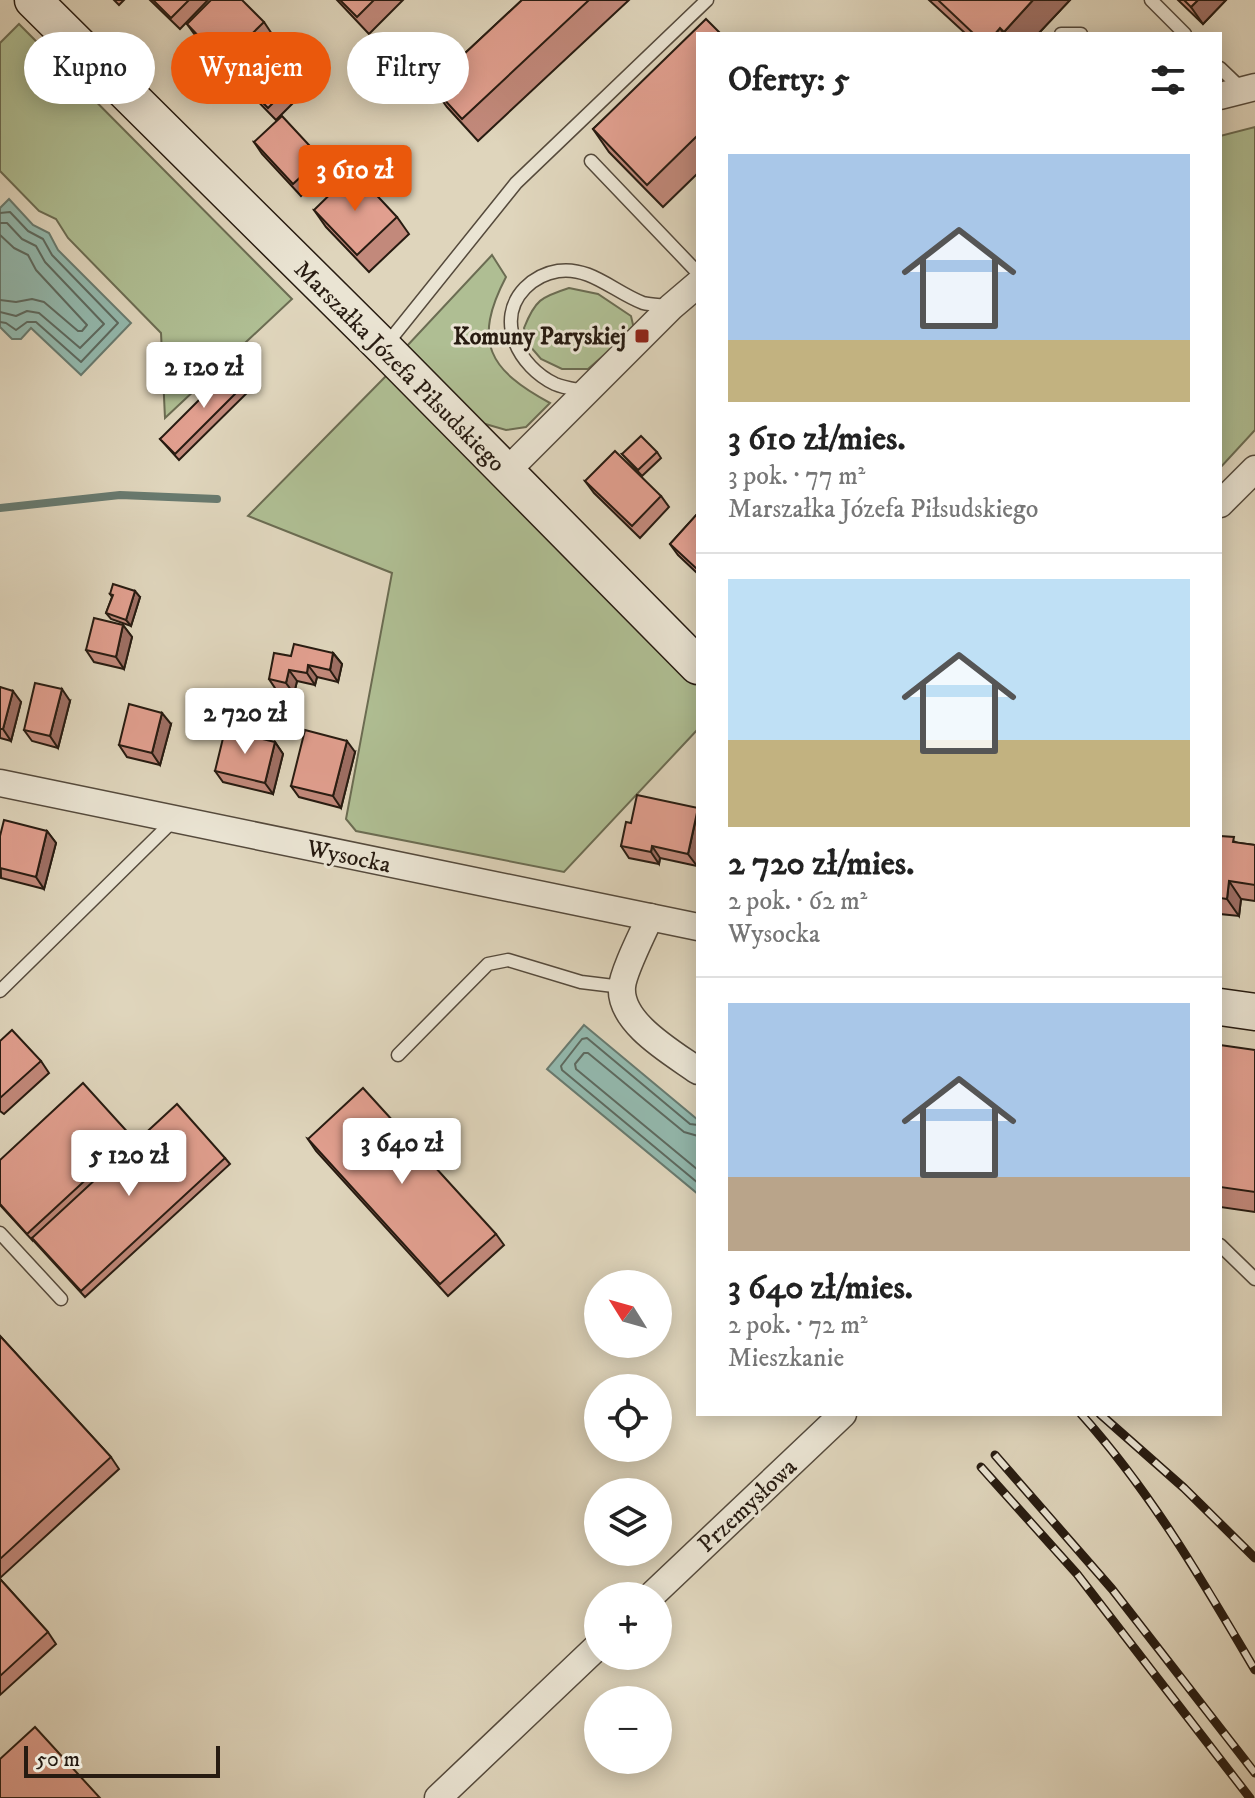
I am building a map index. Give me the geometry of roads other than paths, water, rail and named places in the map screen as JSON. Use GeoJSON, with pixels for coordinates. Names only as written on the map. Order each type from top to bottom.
{"type":"FeatureCollection","features":[{"type":"Feature","properties":{"kind":"street","name":"Marszałka Józefa Piłsudskiego"},"geometry":{"type":"LineString","coordinates":[[33,0],[384,348],[696,664]]}},
{"type":"Feature","properties":{"kind":"street"},"geometry":{"type":"LineString","coordinates":[[505,473],[696,286]]}},
{"type":"Feature","properties":{"kind":"street"},"geometry":{"type":"LineString","coordinates":[[1222,502],[1255,469]]}},
{"type":"Feature","properties":{"kind":"street","name":"Wysocka"},"geometry":{"type":"LineString","coordinates":[[0,783],[696,927]]}},
{"type":"Feature","properties":{"kind":"street"},"geometry":{"type":"LineString","coordinates":[[650,917],[622,987],[627,1011],[650,1037],[696,1070]]}},
{"type":"Feature","properties":{"kind":"street"},"geometry":{"type":"LineString","coordinates":[[1222,1007],[1255,1012]]}},
{"type":"Feature","properties":{"kind":"street","name":"Przemysłowa"},"geometry":{"type":"LineString","coordinates":[[666,1582],[841,1416]]}},
{"type":"Feature","properties":{"kind":"street"},"geometry":{"type":"LineString","coordinates":[[438,1798],[584,1659]]}},
{"type":"Feature","properties":{"kind":"lane"},"geometry":{"type":"LineString","coordinates":[[384,348],[516,183],[707,0]]}},
{"type":"Feature","properties":{"kind":"lane"},"geometry":{"type":"LineString","coordinates":[[1151,0],[1183,32]]}},
{"type":"Feature","properties":{"kind":"lane"},"geometry":{"type":"LineString","coordinates":[[1222,70],[1239,91]]}},
{"type":"Feature","properties":{"kind":"lane"},"geometry":{"type":"LineString","coordinates":[[591,161],[696,271]]}},
{"type":"Feature","properties":{"kind":"lane"},"geometry":{"type":"LineString","coordinates":[[587,391],[554,384],[526,361],[516,346],[510,329],[511,309],[526,288],[547,273],[579,270],[645,304],[671,307]]}},
{"type":"Feature","properties":{"kind":"lane"},"geometry":{"type":"LineString","coordinates":[[0,991],[174,820]]}},
{"type":"Feature","properties":{"kind":"lane"},"geometry":{"type":"LineString","coordinates":[[398,1055],[488,964],[508,960],[581,982],[622,987]]}},
{"type":"Feature","properties":{"kind":"lane"},"geometry":{"type":"LineString","coordinates":[[0,1233],[61,1299]]}},
{"type":"Feature","properties":{"kind":"lane"},"geometry":{"type":"LineString","coordinates":[[1222,1247],[1255,1279]]}},
{"type":"Feature","properties":{"kind":"water"},"geometry":{"type":"Polygon","coordinates":[[[9,199],[33,225],[49,233],[58,250],[131,323],[81,375],[31,328],[21,339],[12,339],[0,327],[0,208],[9,199]]]}},
{"type":"Feature","properties":{"kind":"water"},"geometry":{"type":"Polygon","coordinates":[[[584,1025],[696,1118],[696,1192],[547,1069],[584,1025]]]}},
{"type":"Feature","properties":{"kind":"waterway"},"geometry":{"type":"LineString","coordinates":[[0,508],[120,495],[217,499]]}},
{"type":"Feature","properties":{"kind":"railway"},"geometry":{"type":"LineString","coordinates":[[1083,1416],[1153,1506],[1255,1670]]}},
{"type":"Feature","properties":{"kind":"railway"},"geometry":{"type":"LineString","coordinates":[[1102,1416],[1184,1488],[1255,1558]]}},
{"type":"Feature","properties":{"kind":"railway"},"geometry":{"type":"LineString","coordinates":[[995,1455],[1112,1589],[1255,1773]]}},
{"type":"Feature","properties":{"kind":"railway"},"geometry":{"type":"LineString","coordinates":[[981,1467],[1077,1574],[1250,1798]]}},
{"type":"Feature","properties":{"kind":"place","name":"Komuny Paryskiej"},"geometry":{"type":"Point","coordinates":[642,336]}}]}
